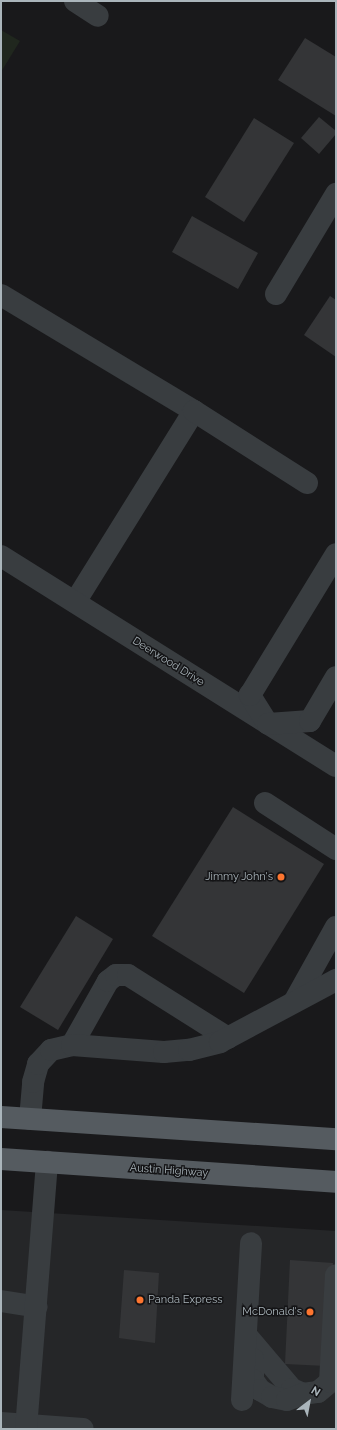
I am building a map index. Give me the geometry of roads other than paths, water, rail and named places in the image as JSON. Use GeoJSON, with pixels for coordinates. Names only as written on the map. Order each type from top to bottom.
{"type":"FeatureCollection","features":[{"type":"Feature","properties":{"kind":"main road"},"geometry":{"type":"LineString","coordinates":[[1,1117],[336,1139]]}},
{"type":"Feature","properties":{"kind":"main road","name":"Austin Highway"},"geometry":{"type":"LineString","coordinates":[[1,1160],[336,1182]]}},
{"type":"Feature","properties":{"kind":"street"},"geometry":{"type":"LineString","coordinates":[[75,1],[98,16]]}},
{"type":"Feature","properties":{"kind":"street"},"geometry":{"type":"LineString","coordinates":[[276,294],[336,194]]}},
{"type":"Feature","properties":{"kind":"street"},"geometry":{"type":"LineString","coordinates":[[1,295],[194,411],[307,483]]}},
{"type":"Feature","properties":{"kind":"street"},"geometry":{"type":"LineString","coordinates":[[75,602],[194,411]]}},
{"type":"Feature","properties":{"kind":"street"},"geometry":{"type":"LineString","coordinates":[[336,554],[250,695],[268,724],[310,720],[330,700],[336,677]]}},
{"type":"Feature","properties":{"kind":"street","name":"Deerwood Drive"},"geometry":{"type":"LineString","coordinates":[[1,557],[336,766]]}},
{"type":"Feature","properties":{"kind":"street"},"geometry":{"type":"LineString","coordinates":[[265,803],[336,848]]}},
{"type":"Feature","properties":{"kind":"street"},"geometry":{"type":"LineString","coordinates":[[294,1002],[336,927]]}},
{"type":"Feature","properties":{"kind":"street"},"geometry":{"type":"LineString","coordinates":[[72,1045],[108,981],[116,975],[128,975],[228,1038]]}},
{"type":"Feature","properties":{"kind":"street"},"geometry":{"type":"LineString","coordinates":[[30,1119],[33,1082],[38,1064],[51,1050],[72,1045],[164,1052],[189,1050],[220,1042],[336,980]]}},
{"type":"Feature","properties":{"kind":"street"},"geometry":{"type":"LineString","coordinates":[[26,1427],[47,1162]]}},
{"type":"Feature","properties":{"kind":"street"},"geometry":{"type":"LineString","coordinates":[[242,1400],[250,1340],[251,1243]]}},
{"type":"Feature","properties":{"kind":"street"},"geometry":{"type":"LineString","coordinates":[[250,1340],[292,1389],[303,1394],[318,1392],[330,1382],[336,1275]]}},
{"type":"Feature","properties":{"kind":"street"},"geometry":{"type":"LineString","coordinates":[[1,1301],[36,1307]]}},
{"type":"Feature","properties":{"kind":"street"},"geometry":{"type":"LineString","coordinates":[[1,1423],[26,1427],[83,1429]]}},
{"type":"Feature","properties":{"kind":"place","name":"Jimmy John's"},"geometry":{"type":"Point","coordinates":[281,877]}},
{"type":"Feature","properties":{"kind":"place","name":"Panda Express"},"geometry":{"type":"Point","coordinates":[140,1300]}},
{"type":"Feature","properties":{"kind":"place","name":"McDonald's"},"geometry":{"type":"Point","coordinates":[310,1312]}}]}
